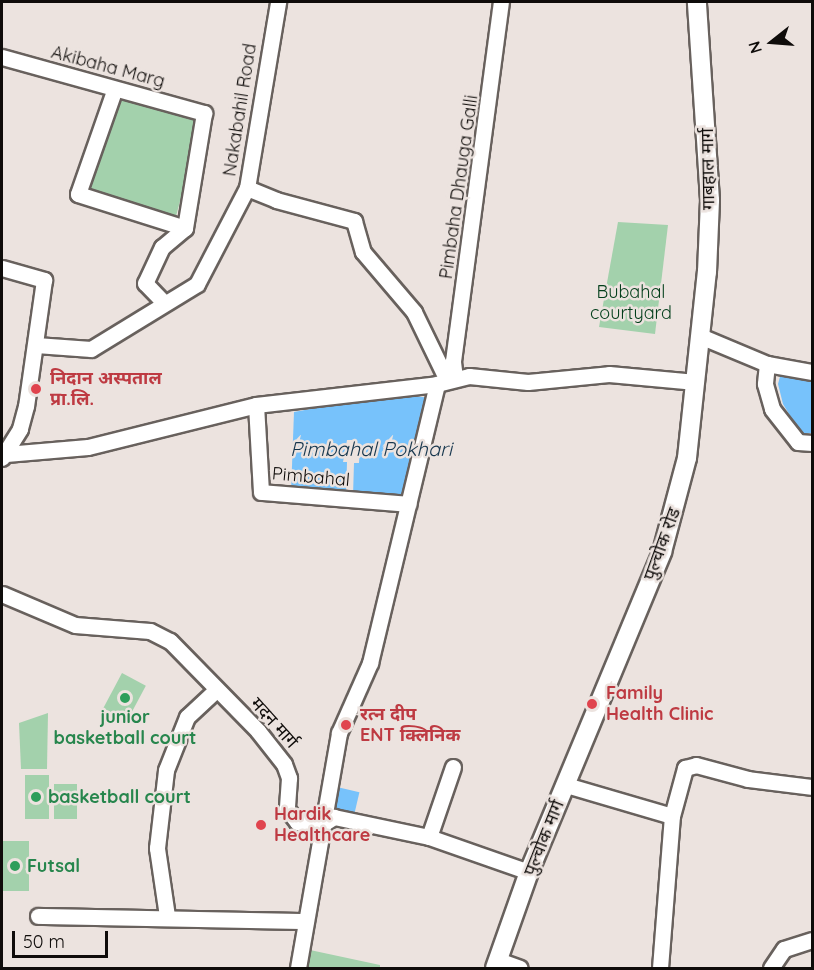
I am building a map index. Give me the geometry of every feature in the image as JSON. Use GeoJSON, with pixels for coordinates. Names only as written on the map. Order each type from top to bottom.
{"type":"FeatureCollection","features":[{"type":"Feature","properties":{"kind":"main road","name":"गाबहाल मार्ग"},"geometry":{"type":"LineString","coordinates":[[697,2],[710,200],[699,360]]}},
{"type":"Feature","properties":{"kind":"main road","name":"पुल्चोक रोड"},"geometry":{"type":"LineString","coordinates":[[592,718],[677,508],[699,360]]}},
{"type":"Feature","properties":{"kind":"main road","name":"पुल्चोक मार्ग"},"geometry":{"type":"LineString","coordinates":[[508,966],[529,872],[592,718]]}},
{"type":"Feature","properties":{"kind":"street","name":"Nakabahil Road"},"geometry":{"type":"LineString","coordinates":[[36,345],[91,349],[197,284],[247,188],[278,2]]}},
{"type":"Feature","properties":{"kind":"street","name":"Pimbaha Dhauga Galli"},"geometry":{"type":"LineString","coordinates":[[298,969],[320,826],[339,733],[370,663],[410,504],[453,361],[501,2]]}},
{"type":"Feature","properties":{"kind":"street","name":"Akibaha Marg"},"geometry":{"type":"LineString","coordinates":[[2,57],[114,91],[204,113],[185,228]]}},
{"type":"Feature","properties":{"kind":"street"},"geometry":{"type":"LineString","coordinates":[[114,91],[78,194],[185,228]]}},
{"type":"Feature","properties":{"kind":"street"},"geometry":{"type":"LineString","coordinates":[[247,188],[276,200],[354,221],[363,252],[414,312],[446,381]]}},
{"type":"Feature","properties":{"kind":"street"},"geometry":{"type":"LineString","coordinates":[[164,303],[145,283],[162,247],[185,228]]}},
{"type":"Feature","properties":{"kind":"street"},"geometry":{"type":"LineString","coordinates":[[2,268],[44,280],[36,345],[20,429],[4,456]]}},
{"type":"Feature","properties":{"kind":"street"},"geometry":{"type":"LineString","coordinates":[[700,336],[767,364],[813,372]]}},
{"type":"Feature","properties":{"kind":"street"},"geometry":{"type":"LineString","coordinates":[[767,364],[765,384],[772,408],[784,429],[798,442],[813,443]]}},
{"type":"Feature","properties":{"kind":"street"},"geometry":{"type":"LineString","coordinates":[[4,456],[88,447],[256,405],[446,381],[528,382],[609,374],[696,382]]}},
{"type":"Feature","properties":{"kind":"street","name":"Pimbahal"},"geometry":{"type":"LineString","coordinates":[[256,405],[261,492],[410,504]]}},
{"type":"Feature","properties":{"kind":"street","name":"मदन मार्ग"},"geometry":{"type":"LineString","coordinates":[[2,594],[75,625],[150,632],[170,641],[258,731],[284,764],[289,778],[287,809],[293,819],[320,826]]}},
{"type":"Feature","properties":{"kind":"street"},"geometry":{"type":"LineString","coordinates":[[167,916],[157,849],[166,770],[187,717],[216,690]]}},
{"type":"Feature","properties":{"kind":"street"},"geometry":{"type":"LineString","coordinates":[[660,969],[672,816],[685,768],[689,765],[748,779],[813,787]]}},
{"type":"Feature","properties":{"kind":"street"},"geometry":{"type":"LineString","coordinates":[[429,837],[453,767]]}},
{"type":"Feature","properties":{"kind":"street"},"geometry":{"type":"LineString","coordinates":[[566,785],[672,816]]}},
{"type":"Feature","properties":{"kind":"street"},"geometry":{"type":"LineString","coordinates":[[320,826],[334,817],[429,837],[529,872]]}},
{"type":"Feature","properties":{"kind":"street"},"geometry":{"type":"LineString","coordinates":[[38,916],[167,916],[306,921]]}},
{"type":"Feature","properties":{"kind":"street"},"geometry":{"type":"LineString","coordinates":[[771,969],[784,949],[813,940]]}},
{"type":"Feature","properties":{"kind":"green space"},"geometry":{"type":"Polygon","coordinates":[[[107,95],[202,120],[176,218],[81,193],[107,95]]]}},
{"type":"Feature","properties":{"kind":"green space","name":"Bubahal courtyard"},"geometry":{"type":"Polygon","coordinates":[[[618,222],[668,225],[655,334],[599,327],[618,222]]]}},
{"type":"Feature","properties":{"kind":"green space","name":"junior basketball court"},"geometry":{"type":"Polygon","coordinates":[[[122,673],[146,686],[127,721],[103,708],[122,673]]]}},
{"type":"Feature","properties":{"kind":"green space"},"geometry":{"type":"Polygon","coordinates":[[[48,713],[47,769],[21,769],[19,723],[48,713]]]}},
{"type":"Feature","properties":{"kind":"green space","name":"basketball court"},"geometry":{"type":"Polygon","coordinates":[[[25,775],[49,775],[49,819],[25,819],[25,775]]]}},
{"type":"Feature","properties":{"kind":"green space","name":"basketball court"},"geometry":{"type":"Polygon","coordinates":[[[54,784],[77,784],[77,819],[54,819],[54,784]]]}},
{"type":"Feature","properties":{"kind":"green space","name":"Futsal"},"geometry":{"type":"Polygon","coordinates":[[[2,841],[29,841],[29,891],[2,891],[2,841]]]}},
{"type":"Feature","properties":{"kind":"green space"},"geometry":{"type":"Polygon","coordinates":[[[310,950],[380,965],[380,968],[307,968],[310,950]]]}},
{"type":"Feature","properties":{"kind":"water"},"geometry":{"type":"Polygon","coordinates":[[[782,369],[812,375],[812,433],[801,434],[783,404],[778,384],[782,369]]]}},
{"type":"Feature","properties":{"kind":"water","name":"Pimbahal Pokhari"},"geometry":{"type":"Polygon","coordinates":[[[412,396],[432,398],[408,499],[291,493],[294,412],[365,399],[412,396]]]}},
{"type":"Feature","properties":{"kind":"water"},"geometry":{"type":"Polygon","coordinates":[[[337,787],[359,792],[354,815],[332,809],[337,787]]]}},
{"type":"Feature","properties":{"kind":"pier"},"geometry":{"type":"Polygon","coordinates":[[[347,440],[356,440],[356,447],[360,447],[359,463],[354,463],[353,496],[346,495],[347,462],[343,462],[347,440]]]}},
{"type":"Feature","properties":{"kind":"place","name":"निदान अस्पताल प्रा.लि."},"geometry":{"type":"Point","coordinates":[36,389]}},
{"type":"Feature","properties":{"kind":"place","name":"junior basketball court"},"geometry":{"type":"Point","coordinates":[125,698]}},
{"type":"Feature","properties":{"kind":"place","name":"Family Health Clinic"},"geometry":{"type":"Point","coordinates":[592,704]}},
{"type":"Feature","properties":{"kind":"place","name":"रत्न दीप ENT क्लिनिक"},"geometry":{"type":"Point","coordinates":[346,725]}},
{"type":"Feature","properties":{"kind":"place","name":"basketball court"},"geometry":{"type":"Point","coordinates":[36,797]}},
{"type":"Feature","properties":{"kind":"place","name":"Hardik Healthcare"},"geometry":{"type":"Point","coordinates":[261,825]}},
{"type":"Feature","properties":{"kind":"place","name":"Futsal"},"geometry":{"type":"Point","coordinates":[15,866]}}]}
